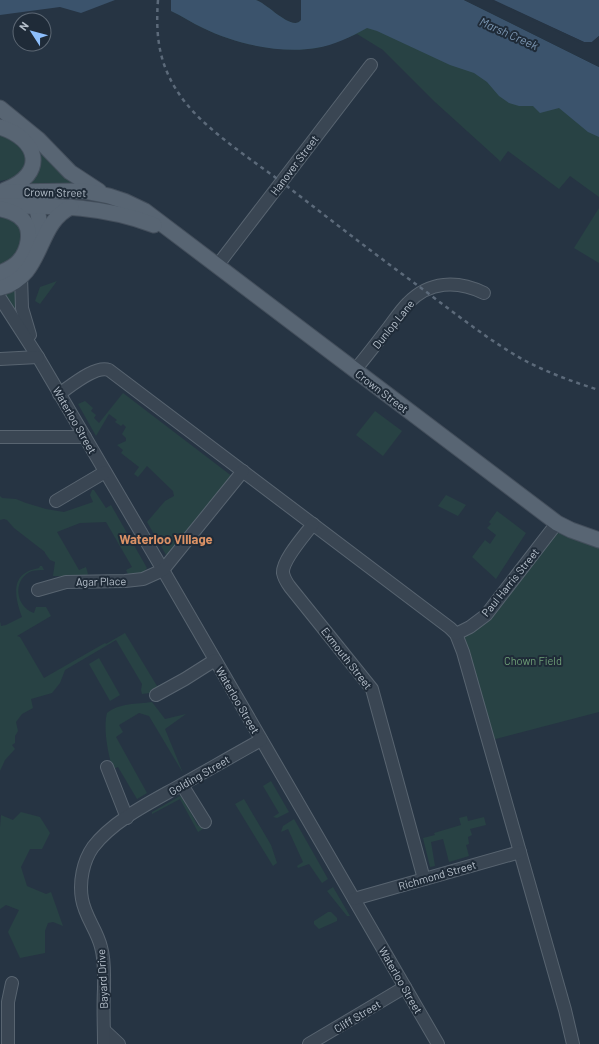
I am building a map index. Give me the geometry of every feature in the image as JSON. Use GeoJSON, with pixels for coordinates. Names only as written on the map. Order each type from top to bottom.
{"type":"FeatureCollection","features":[{"type":"Feature","properties":{"kind":"main road"},"geometry":{"type":"LineString","coordinates":[[0,108],[38,139],[70,172],[108,196]]}},
{"type":"Feature","properties":{"kind":"main road"},"geometry":{"type":"LineString","coordinates":[[0,116],[19,123]]}},
{"type":"Feature","properties":{"kind":"main road"},"geometry":{"type":"LineString","coordinates":[[0,127],[20,136],[28,144],[34,161],[32,169],[22,182],[14,187],[0,192]]}},
{"type":"Feature","properties":{"kind":"main road"},"geometry":{"type":"LineString","coordinates":[[28,191],[36,206],[40,219],[37,253]]}},
{"type":"Feature","properties":{"kind":"main road","name":"Crown Street"},"geometry":{"type":"LineString","coordinates":[[0,192],[84,191],[108,196],[145,211],[557,523],[571,530],[599,540]]}},
{"type":"Feature","properties":{"kind":"main road","name":"Crown Street"},"geometry":{"type":"LineString","coordinates":[[0,207],[36,206],[88,208],[136,218],[172,231]]}},
{"type":"Feature","properties":{"kind":"main road"},"geometry":{"type":"LineString","coordinates":[[0,207],[15,213],[22,219],[29,230],[28,240],[20,260],[11,268],[0,273]]}},
{"type":"Feature","properties":{"kind":"main road"},"geometry":{"type":"LineString","coordinates":[[0,288],[9,285],[25,273],[33,261],[54,220],[72,207]]}},
{"type":"Feature","properties":{"kind":"street","name":"Hanover Street"},"geometry":{"type":"LineString","coordinates":[[217,266],[371,65]]}},
{"type":"Feature","properties":{"kind":"street"},"geometry":{"type":"LineString","coordinates":[[21,276],[23,316],[38,357]]}},
{"type":"Feature","properties":{"kind":"street","name":"Dunlop Lane"},"geometry":{"type":"LineString","coordinates":[[355,370],[408,303],[424,290],[448,284],[456,284],[474,288],[484,293]]}},
{"type":"Feature","properties":{"kind":"street"},"geometry":{"type":"LineString","coordinates":[[0,298],[38,357]]}},
{"type":"Feature","properties":{"kind":"street"},"geometry":{"type":"LineString","coordinates":[[0,359],[38,357]]}},
{"type":"Feature","properties":{"kind":"street","name":"Waterloo Street"},"geometry":{"type":"LineString","coordinates":[[38,357],[438,1044]]}},
{"type":"Feature","properties":{"kind":"street"},"geometry":{"type":"LineString","coordinates":[[59,394],[95,371],[102,369],[109,370],[243,470],[456,634],[463,652],[565,1010],[573,1044]]}},
{"type":"Feature","properties":{"kind":"street"},"geometry":{"type":"LineString","coordinates":[[0,437],[85,437]]}},
{"type":"Feature","properties":{"kind":"street"},"geometry":{"type":"LineString","coordinates":[[163,570],[243,470]]}},
{"type":"Feature","properties":{"kind":"street"},"geometry":{"type":"LineString","coordinates":[[56,501],[105,472]]}},
{"type":"Feature","properties":{"kind":"street","name":"Paul Harris Street"},"geometry":{"type":"LineString","coordinates":[[456,634],[473,625],[486,615],[557,523]]}},
{"type":"Feature","properties":{"kind":"street","name":"Exmouth Street"},"geometry":{"type":"LineString","coordinates":[[313,524],[286,562],[284,577],[290,587],[372,689],[424,879]]}},
{"type":"Feature","properties":{"kind":"street","name":"Agar Place"},"geometry":{"type":"LineString","coordinates":[[38,590],[66,582],[125,581],[143,579],[163,570]]}},
{"type":"Feature","properties":{"kind":"street"},"geometry":{"type":"LineString","coordinates":[[156,695],[215,660]]}},
{"type":"Feature","properties":{"kind":"street","name":"Golding Street"},"geometry":{"type":"LineString","coordinates":[[132,815],[262,740]]}},
{"type":"Feature","properties":{"kind":"street"},"geometry":{"type":"LineString","coordinates":[[107,767],[132,815]]}},
{"type":"Feature","properties":{"kind":"street"},"geometry":{"type":"LineString","coordinates":[[182,785],[205,822]]}},
{"type":"Feature","properties":{"kind":"street","name":"Bayard Drive"},"geometry":{"type":"LineString","coordinates":[[104,1044],[104,968],[102,952],[87,916],[82,899],[81,882],[85,863],[93,848],[102,836],[116,824],[132,815]]}},
{"type":"Feature","properties":{"kind":"street","name":"Richmond Street"},"geometry":{"type":"LineString","coordinates":[[354,899],[520,852]]}},
{"type":"Feature","properties":{"kind":"street"},"geometry":{"type":"LineString","coordinates":[[8,1044],[8,1002],[12,983]]}},
{"type":"Feature","properties":{"kind":"street","name":"Cliff Street"},"geometry":{"type":"LineString","coordinates":[[309,1044],[405,987]]}},
{"type":"Feature","properties":{"kind":"street"},"geometry":{"type":"LineString","coordinates":[[104,1030],[119,1044]]}},
{"type":"Feature","properties":{"kind":"green space"},"geometry":{"type":"Polygon","coordinates":[[[171,0],[256,0],[286,20],[297,23],[301,20],[301,0],[464,0],[599,67],[599,197],[570,176],[559,189],[508,151],[500,162],[435,102],[383,50],[357,34],[317,48],[303,50],[274,49],[244,43],[216,34],[171,11],[171,0]]]}},
{"type":"Feature","properties":{"kind":"green space"},"geometry":{"type":"Polygon","coordinates":[[[0,133],[8,137],[23,149],[27,165],[15,178],[0,181],[0,133]]]}},
{"type":"Feature","properties":{"kind":"green space"},"geometry":{"type":"Polygon","coordinates":[[[37,149],[79,185],[27,184],[37,149]]]}},
{"type":"Feature","properties":{"kind":"green space"},"geometry":{"type":"Polygon","coordinates":[[[599,208],[599,263],[574,248],[599,208]]]}},
{"type":"Feature","properties":{"kind":"green space"},"geometry":{"type":"Polygon","coordinates":[[[0,218],[9,218],[20,224],[23,241],[14,258],[0,266],[0,218]]]}},
{"type":"Feature","properties":{"kind":"green space"},"geometry":{"type":"Polygon","coordinates":[[[57,281],[40,304],[35,301],[40,287],[57,281]]]}},
{"type":"Feature","properties":{"kind":"green space"},"geometry":{"type":"Polygon","coordinates":[[[17,288],[25,326],[0,292],[17,288]]]}},
{"type":"Feature","properties":{"kind":"green space"},"geometry":{"type":"Polygon","coordinates":[[[123,393],[233,477],[169,560],[147,522],[165,501],[174,496],[173,491],[147,466],[138,477],[134,474],[139,467],[121,453],[123,450],[117,445],[126,441],[126,438],[122,434],[126,427],[123,424],[121,426],[115,422],[117,420],[109,414],[96,436],[78,404],[85,401],[93,408],[91,411],[96,415],[94,418],[99,423],[123,393]]]}},
{"type":"Feature","properties":{"kind":"green space"},"geometry":{"type":"Polygon","coordinates":[[[375,411],[402,431],[383,456],[356,435],[375,411]]]}},
{"type":"Feature","properties":{"kind":"green space"},"geometry":{"type":"Polygon","coordinates":[[[92,490],[94,490],[106,508],[111,505],[147,568],[142,574],[128,574],[126,570],[132,567],[106,522],[80,523],[57,532],[79,570],[86,567],[88,574],[85,577],[53,576],[55,562],[50,560],[45,552],[14,528],[7,520],[0,520],[0,496],[2,498],[16,499],[46,509],[64,512],[93,502],[90,495],[92,490]]]}},
{"type":"Feature","properties":{"kind":"green space"},"geometry":{"type":"Polygon","coordinates":[[[446,495],[466,505],[458,516],[438,506],[446,495]]]}},
{"type":"Feature","properties":{"kind":"green space"},"geometry":{"type":"Polygon","coordinates":[[[497,511],[526,533],[496,579],[472,557],[485,540],[490,544],[496,535],[487,528],[491,524],[489,522],[497,511]]]}},
{"type":"Feature","properties":{"kind":"green space","name":"Chown Field"},"geometry":{"type":"Polygon","coordinates":[[[557,523],[599,540],[599,712],[488,741],[459,641],[557,523]]]}},
{"type":"Feature","properties":{"kind":"green space"},"geometry":{"type":"Polygon","coordinates":[[[42,566],[44,570],[32,571],[21,580],[18,593],[23,605],[28,610],[34,613],[36,607],[46,607],[51,616],[17,636],[20,637],[44,678],[125,633],[157,686],[164,683],[165,685],[150,693],[142,694],[142,684],[116,640],[65,670],[60,683],[52,693],[31,699],[33,708],[22,714],[16,722],[18,731],[15,736],[15,743],[12,745],[15,749],[5,760],[0,771],[0,621],[1,626],[22,617],[16,593],[19,580],[23,575],[30,571],[39,568],[42,566]]]}},
{"type":"Feature","properties":{"kind":"green space"},"geometry":{"type":"Polygon","coordinates":[[[99,658],[120,695],[110,701],[89,664],[99,658]]]}},
{"type":"Feature","properties":{"kind":"green space"},"geometry":{"type":"Polygon","coordinates":[[[152,702],[165,719],[186,714],[165,729],[183,773],[149,716],[139,713],[119,725],[123,732],[116,737],[147,793],[137,799],[118,767],[113,769],[109,756],[106,719],[107,713],[117,707],[128,704],[152,702]]]}},
{"type":"Feature","properties":{"kind":"green space"},"geometry":{"type":"Polygon","coordinates":[[[271,781],[289,812],[277,818],[273,817],[279,813],[263,786],[271,781]]]}},
{"type":"Feature","properties":{"kind":"green space"},"geometry":{"type":"Polygon","coordinates":[[[180,796],[183,798],[198,826],[200,825],[203,829],[198,832],[180,799],[152,814],[152,812],[180,796]]]}},
{"type":"Feature","properties":{"kind":"green space"},"geometry":{"type":"Polygon","coordinates":[[[244,799],[271,845],[277,863],[273,866],[235,804],[244,799]]]}},
{"type":"Feature","properties":{"kind":"green space"},"geometry":{"type":"Polygon","coordinates":[[[21,812],[40,817],[50,833],[42,849],[30,849],[21,867],[27,886],[46,894],[51,892],[63,926],[53,922],[48,923],[45,931],[45,953],[20,958],[8,932],[19,910],[6,905],[0,909],[0,827],[1,815],[13,820],[21,812]]]}},
{"type":"Feature","properties":{"kind":"green space"},"geometry":{"type":"Polygon","coordinates":[[[467,816],[468,821],[484,817],[486,825],[470,829],[472,835],[468,837],[469,844],[466,845],[469,856],[449,862],[443,839],[431,842],[435,866],[430,867],[423,838],[461,825],[459,818],[467,816]]]}},
{"type":"Feature","properties":{"kind":"green space"},"geometry":{"type":"Polygon","coordinates":[[[294,819],[328,879],[322,883],[309,864],[298,868],[297,866],[303,862],[288,829],[281,832],[283,826],[294,819]]]}},
{"type":"Feature","properties":{"kind":"green space"},"geometry":{"type":"Polygon","coordinates":[[[333,887],[350,916],[347,916],[327,891],[333,887]]]}},
{"type":"Feature","properties":{"kind":"green space"},"geometry":{"type":"Polygon","coordinates":[[[328,912],[331,912],[337,918],[337,921],[319,929],[314,924],[314,921],[328,912]]]}},
{"type":"Feature","properties":{"kind":"water"},"geometry":{"type":"Polygon","coordinates":[[[0,0],[115,0],[81,13],[60,7],[12,12],[12,13],[0,15],[0,0]]]}},
{"type":"Feature","properties":{"kind":"water","name":"Marsh Creek"},"geometry":{"type":"Polygon","coordinates":[[[171,0],[256,0],[286,20],[297,23],[301,20],[301,0],[464,0],[599,67],[599,137],[588,132],[559,108],[540,113],[533,106],[519,106],[509,103],[499,96],[487,82],[474,73],[450,65],[377,31],[367,28],[342,40],[316,48],[302,50],[273,49],[229,39],[203,28],[171,11],[171,0]]]}},
{"type":"Feature","properties":{"kind":"water"},"geometry":{"type":"Polygon","coordinates":[[[494,0],[599,0],[599,36],[592,42],[584,42],[494,0]]]}},
{"type":"Feature","properties":{"kind":"pier"},"geometry":{"type":"Polygon","coordinates":[[[464,0],[469,0],[599,65],[599,67],[464,0]]]}},
{"type":"Feature","properties":{"kind":"pier"},"geometry":{"type":"Polygon","coordinates":[[[492,0],[584,42],[592,42],[599,36],[599,39],[593,44],[583,44],[493,2],[492,0]]]}},
{"type":"Feature","properties":{"kind":"railway"},"geometry":{"type":"LineString","coordinates":[[158,0],[157,28],[161,54],[165,66],[170,78],[185,102],[208,126],[236,149],[494,342],[540,368],[599,390]]}},
{"type":"Feature","properties":{"kind":"district","name":"Waterloo Village"},"geometry":{"type":"Point","coordinates":[166,539]}}]}
